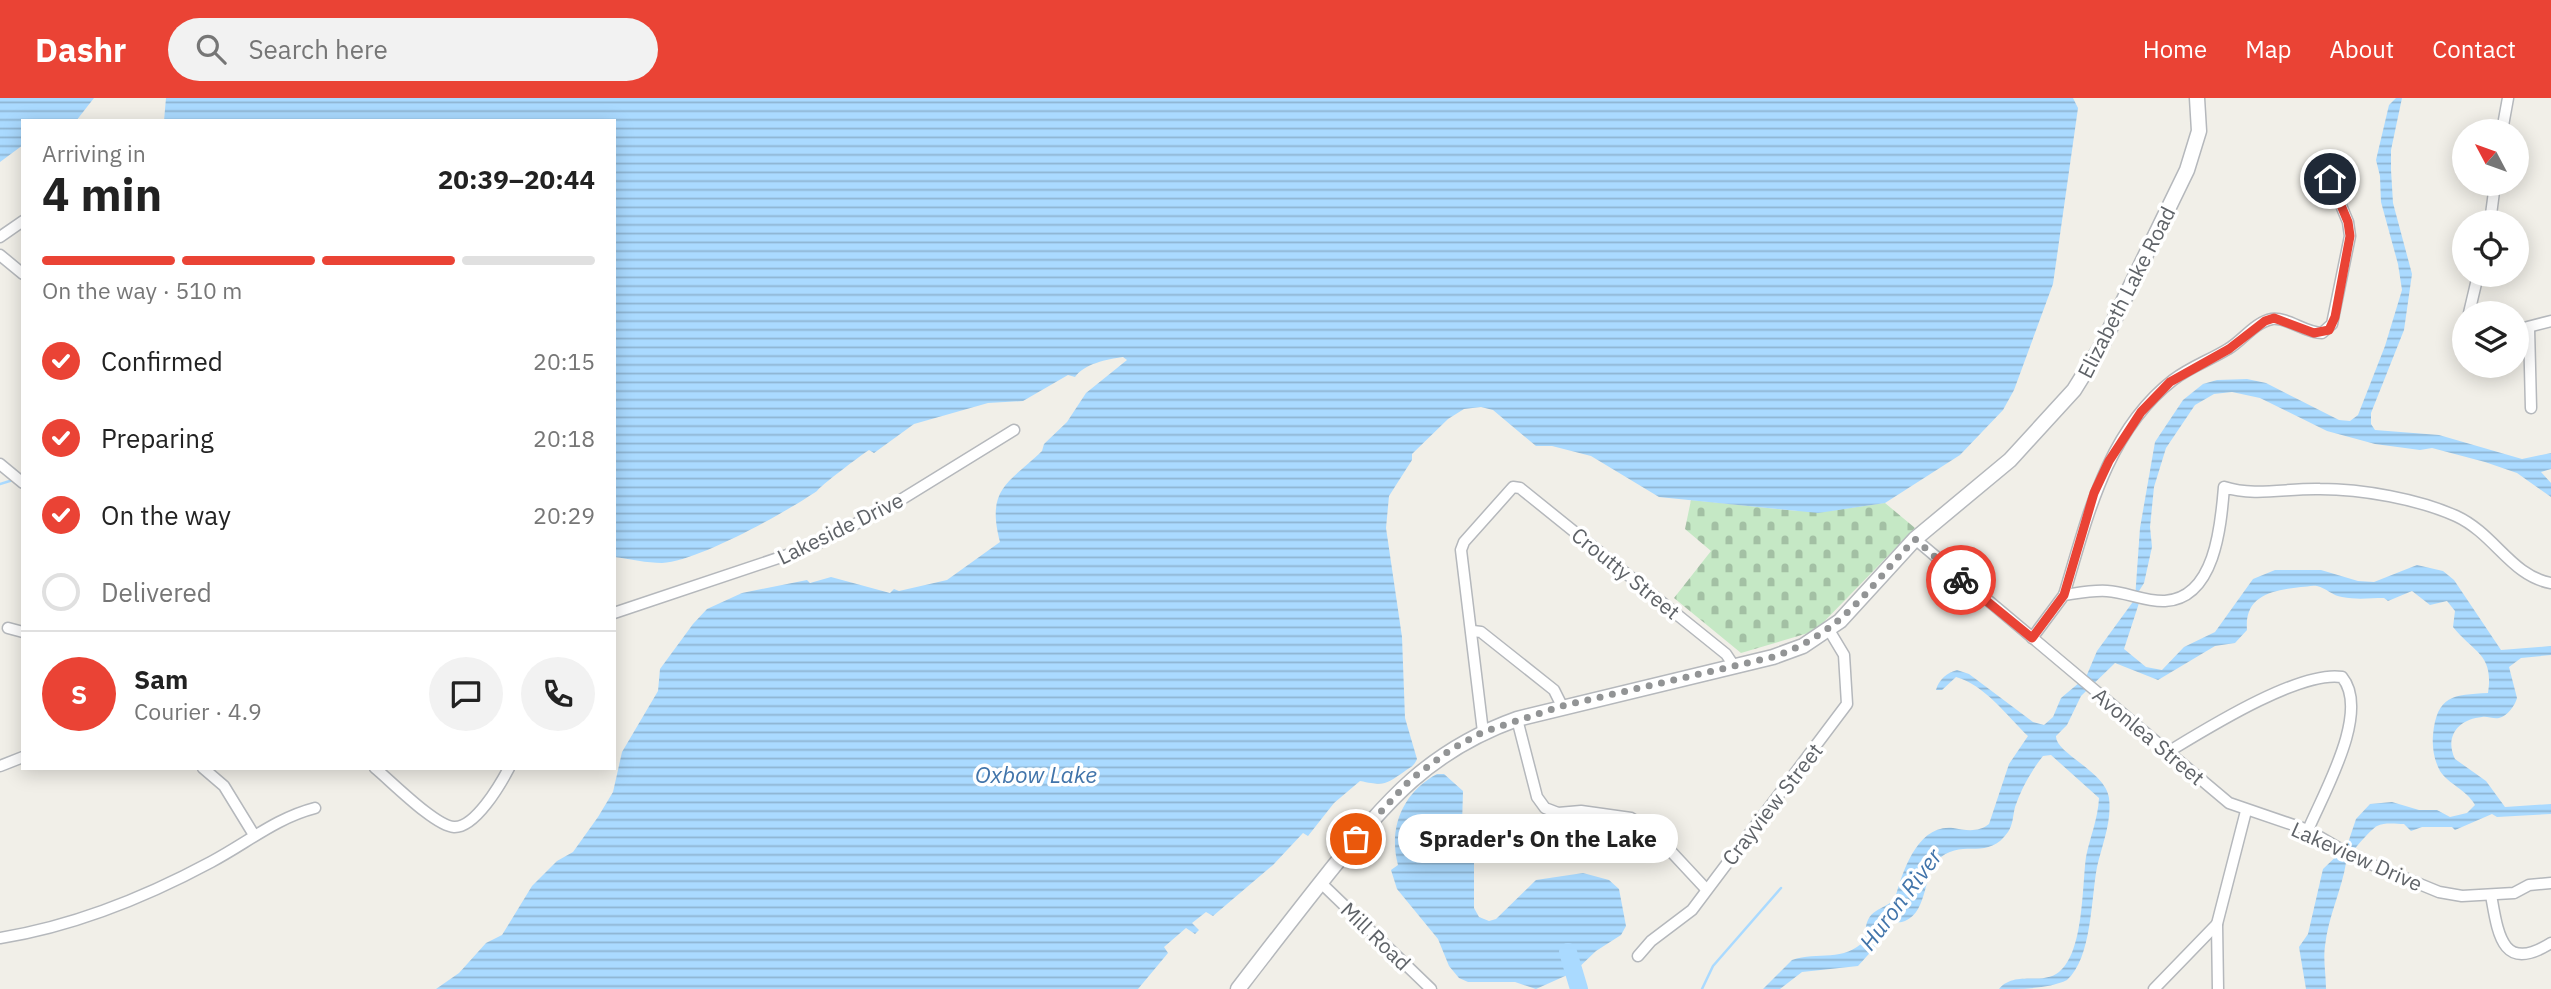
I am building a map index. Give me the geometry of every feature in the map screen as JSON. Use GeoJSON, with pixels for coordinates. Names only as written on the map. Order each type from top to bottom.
{"type":"FeatureCollection","features":[{"type":"Feature","properties":{"kind":"street","name":"Elizabeth Lake Road"},"geometry":{"type":"LineString","coordinates":[[1238,989],[1402,786],[1450,750],[1483,732],[1517,719],[1562,706],[1734,667],[1803,646],[1829,630],[1915,539],[2016,454],[2049,420],[2086,374],[2187,170],[2199,131],[2197,98]]}},
{"type":"Feature","properties":{"kind":"street"},"geometry":{"type":"LineString","coordinates":[[2504,119],[2508,98]]}},
{"type":"Feature","properties":{"kind":"street"},"geometry":{"type":"LineString","coordinates":[[2032,638],[2064,595],[2094,493],[2109,461],[2141,412],[2170,382],[2274,318],[2314,333],[2329,330],[2335,317],[2350,236],[2348,222],[2330,179]]}},
{"type":"Feature","properties":{"kind":"street"},"geometry":{"type":"LineString","coordinates":[[0,237],[21,222]]}},
{"type":"Feature","properties":{"kind":"street"},"geometry":{"type":"LineString","coordinates":[[0,255],[21,272]]}},
{"type":"Feature","properties":{"kind":"street"},"geometry":{"type":"LineString","coordinates":[[2531,408],[2529,328],[2551,321]]}},
{"type":"Feature","properties":{"kind":"street","name":"Lakeside Drive"},"geometry":{"type":"LineString","coordinates":[[616,612],[810,547],[894,504],[1014,430]]}},
{"type":"Feature","properties":{"kind":"street"},"geometry":{"type":"LineString","coordinates":[[0,464],[21,481]]}},
{"type":"Feature","properties":{"kind":"street","name":"Croutty Street"},"geometry":{"type":"LineString","coordinates":[[1473,631],[1462,545],[1513,486],[1520,488],[1726,654],[1734,667]]}},
{"type":"Feature","properties":{"kind":"street"},"geometry":{"type":"LineString","coordinates":[[2064,595],[2107,591],[2162,601],[2175,600],[2192,589],[2209,566],[2220,537],[2224,487],[2238,491],[2320,488],[2375,493],[2455,515],[2485,532],[2526,576],[2551,583]]}},
{"type":"Feature","properties":{"kind":"street","name":"Avonlea Street"},"geometry":{"type":"LineString","coordinates":[[1915,539],[2229,803],[2246,811]]}},
{"type":"Feature","properties":{"kind":"street"},"geometry":{"type":"LineString","coordinates":[[9,628],[21,631]]}},
{"type":"Feature","properties":{"kind":"street","name":"Crayview Street"},"geometry":{"type":"LineString","coordinates":[[1638,956],[1651,941],[1692,910],[1847,704],[1848,681],[1844,655],[1829,630]]}},
{"type":"Feature","properties":{"kind":"street"},"geometry":{"type":"LineString","coordinates":[[1483,732],[1473,631],[1481,632],[1554,690],[1562,706]]}},
{"type":"Feature","properties":{"kind":"street"},"geometry":{"type":"LineString","coordinates":[[2168,752],[2246,708],[2283,691],[2328,675],[2342,677],[2351,692],[2347,735],[2308,830]]}},
{"type":"Feature","properties":{"kind":"street"},"geometry":{"type":"LineString","coordinates":[[1517,719],[1537,797],[1545,808],[1558,813],[1581,811],[1631,818],[1651,830],[1706,889]]}},
{"type":"Feature","properties":{"kind":"street"},"geometry":{"type":"LineString","coordinates":[[0,766],[21,758]]}},
{"type":"Feature","properties":{"kind":"street"},"geometry":{"type":"LineString","coordinates":[[205,770],[223,786],[254,835]]}},
{"type":"Feature","properties":{"kind":"street"},"geometry":{"type":"LineString","coordinates":[[377,770],[426,811],[453,827],[463,826],[473,819],[508,770]]}},
{"type":"Feature","properties":{"kind":"street"},"geometry":{"type":"LineString","coordinates":[[0,939],[70,923],[122,904],[192,872],[288,815],[315,808]]}},
{"type":"Feature","properties":{"kind":"street"},"geometry":{"type":"LineString","coordinates":[[2218,989],[2217,924],[2246,811]]}},
{"type":"Feature","properties":{"kind":"street","name":"Lakeview Drive"},"geometry":{"type":"LineString","coordinates":[[2246,811],[2308,830],[2356,858],[2439,892],[2462,896],[2491,895],[2515,893],[2529,885],[2551,883]]}},
{"type":"Feature","properties":{"kind":"street","name":"Mill Road"},"geometry":{"type":"LineString","coordinates":[[1321,883],[1431,989]]}},
{"type":"Feature","properties":{"kind":"street"},"geometry":{"type":"LineString","coordinates":[[2491,895],[2500,941],[2508,950],[2522,956],[2535,953],[2551,943]]}},
{"type":"Feature","properties":{"kind":"street"},"geometry":{"type":"LineString","coordinates":[[2154,989],[2217,924]]}},
{"type":"Feature","properties":{"kind":"green space"},"geometry":{"type":"Polygon","coordinates":[[[1691,500],[1798,511],[1828,511],[1885,503],[1915,528],[1815,631],[1741,653],[1674,598],[1711,551],[1685,529],[1691,500]]]}},
{"type":"Feature","properties":{"kind":"water"},"geometry":{"type":"Polygon","coordinates":[[[0,98],[94,98],[78,119],[21,119],[21,146],[0,162],[0,98]]]}},
{"type":"Feature","properties":{"kind":"water","name":"Oxbow Lake"},"geometry":{"type":"Polygon","coordinates":[[[166,98],[2073,98],[2078,108],[2053,284],[2014,390],[2003,410],[1960,455],[1885,503],[1818,513],[1659,497],[1591,456],[1552,446],[1536,446],[1493,410],[1481,407],[1464,409],[1448,419],[1412,454],[1412,460],[1389,496],[1386,528],[1402,637],[1405,718],[1416,761],[1411,767],[1384,783],[1360,781],[1334,803],[1308,836],[1303,833],[1273,865],[1213,916],[1206,912],[1192,923],[1199,930],[1195,934],[1186,928],[1164,947],[1168,953],[1138,989],[436,989],[459,973],[486,943],[502,935],[532,886],[557,861],[573,852],[598,817],[613,792],[622,752],[658,691],[660,669],[707,609],[742,593],[807,580],[810,583],[831,577],[890,593],[894,589],[899,591],[947,580],[1000,542],[996,510],[1003,489],[1042,451],[1044,444],[1067,422],[1086,393],[1127,360],[1123,357],[1096,363],[1075,377],[1068,375],[1023,401],[988,403],[914,424],[874,453],[869,450],[803,500],[742,534],[697,554],[662,563],[616,557],[616,119],[164,119],[166,98]]]}},
{"type":"Feature","properties":{"kind":"water"},"geometry":{"type":"Polygon","coordinates":[[[2396,98],[2402,98],[2391,150],[2393,203],[2412,274],[2404,330],[2371,413],[2371,424],[2375,430],[2439,435],[2522,459],[2551,453],[2551,469],[2541,472],[2551,483],[2551,497],[2517,473],[2485,462],[2432,448],[2420,450],[2375,444],[2327,431],[2260,398],[2232,392],[2214,394],[2195,405],[2166,448],[2154,487],[2150,527],[2152,547],[2144,583],[2139,591],[2139,603],[2124,649],[2146,667],[2162,670],[2184,647],[2215,632],[2253,579],[2275,570],[2321,570],[2358,581],[2374,582],[2417,565],[2443,571],[2454,580],[2501,650],[2551,646],[2551,655],[2521,658],[2509,667],[2517,698],[2508,713],[2499,718],[2484,717],[2467,721],[2456,730],[2451,743],[2455,759],[2486,781],[2505,807],[2551,804],[2551,814],[2497,817],[2492,814],[2455,830],[2452,827],[2422,827],[2411,831],[2404,824],[2377,826],[2360,843],[2346,863],[2327,935],[2324,956],[2326,989],[2306,989],[2299,947],[2308,934],[2323,869],[2347,846],[2356,819],[2370,804],[2392,802],[2419,810],[2437,810],[2450,817],[2467,813],[2475,805],[2440,771],[2434,753],[2433,735],[2438,712],[2443,705],[2456,697],[2488,693],[2489,680],[2481,655],[2453,627],[2455,611],[2447,601],[2430,605],[2412,591],[2388,601],[2384,598],[2348,598],[2315,586],[2280,590],[2255,602],[2247,618],[2247,630],[2235,643],[2215,646],[2158,680],[2115,663],[2081,696],[2067,725],[2056,736],[2063,749],[2091,771],[2106,789],[2110,807],[2097,867],[2086,943],[2075,970],[2067,980],[2043,987],[1999,989],[2013,980],[2045,978],[2059,972],[2067,963],[2077,934],[2086,857],[2099,798],[2051,755],[2043,756],[2030,774],[2017,800],[2010,829],[2000,841],[1992,846],[1959,850],[1941,857],[1931,872],[1922,900],[1913,916],[1905,921],[1884,923],[1876,946],[1858,966],[1802,972],[1780,989],[1763,989],[1792,960],[1848,952],[1865,940],[1870,916],[1895,899],[1913,852],[1930,834],[1940,829],[1976,830],[1989,824],[2009,764],[2028,736],[1986,694],[1967,681],[1956,677],[1942,690],[1936,690],[1937,686],[1944,677],[1957,670],[1969,674],[2033,722],[2044,725],[2053,717],[2061,698],[2086,677],[2097,651],[2135,599],[2140,528],[2155,442],[2183,400],[2203,384],[2217,380],[2247,379],[2266,383],[2339,420],[2350,421],[2358,415],[2385,346],[2402,290],[2398,264],[2381,202],[2376,160],[2389,105],[2396,98]]]}},
{"type":"Feature","properties":{"kind":"water"},"geometry":{"type":"Polygon","coordinates":[[[1437,774],[1444,774],[1463,791],[1462,825],[1474,861],[1474,908],[1479,917],[1489,921],[1496,919],[1536,880],[1583,873],[1609,880],[1619,889],[1626,926],[1621,935],[1596,951],[1574,972],[1536,989],[1515,982],[1468,982],[1459,978],[1449,966],[1438,939],[1397,889],[1391,870],[1398,865],[1395,838],[1401,812],[1415,791],[1437,774]]]}},
{"type":"Feature","properties":{"kind":"waterway"},"geometry":{"type":"LineString","coordinates":[[0,484],[13,480]]}},
{"type":"Feature","properties":{"kind":"waterway"},"geometry":{"type":"LineString","coordinates":[[1702,989],[1713,966],[1781,888]]}},
{"type":"Feature","properties":{"kind":"waterway","name":"Huron River"},"geometry":{"type":"LineString","coordinates":[[1568,952],[1579,989]]}},
{"type":"Feature","properties":{"kind":"way so far"},"geometry":{"type":"LineString","coordinates":[[1356,839],[1387,802],[1410,780],[1450,750],[1483,732],[1562,706],[1773,657],[1803,646],[1846,616],[1915,539],[1961,580]]}},
{"type":"Feature","properties":{"kind":"place","name":"Sprader's On the Lake"},"geometry":{"type":"Point","coordinates":[1356,839]}},
{"type":"Feature","properties":{"kind":"route"},"geometry":{"type":"LineString","coordinates":[[1961,580],[2032,638],[2064,595],[2094,493],[2109,461],[2141,412],[2170,382],[2187,370],[2229,349],[2265,321],[2274,318],[2314,333],[2329,330],[2335,317],[2350,236],[2348,222],[2330,179]]}}]}
